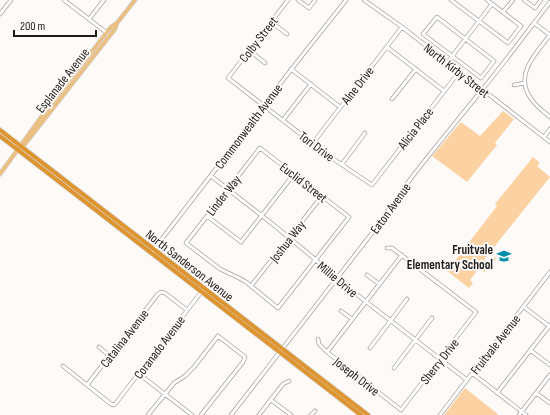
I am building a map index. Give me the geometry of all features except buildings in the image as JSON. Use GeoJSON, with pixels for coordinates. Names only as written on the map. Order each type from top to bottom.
{"type":"FeatureCollection","features":[{"type":"Feature","properties":{"kind":"highway","name":"North Sanderson Avenue"},"geometry":{"type":"LineString","coordinates":[[0,130],[20,148],[361,415]]}},
{"type":"Feature","properties":{"kind":"highway","name":"North Sanderson Avenue"},"geometry":{"type":"LineString","coordinates":[[0,136],[20,148]]}},
{"type":"Feature","properties":{"kind":"highway","name":"North Sanderson Avenue"},"geometry":{"type":"LineString","coordinates":[[281,351],[368,415]]}},
{"type":"Feature","properties":{"kind":"main road","name":"Esplanade Avenue"},"geometry":{"type":"LineString","coordinates":[[0,174],[45,112],[111,27],[117,23],[135,0]]}},
{"type":"Feature","properties":{"kind":"main road","name":"Esplanade Avenue"},"geometry":{"type":"LineString","coordinates":[[20,148],[25,144],[115,29],[117,23]]}},
{"type":"Feature","properties":{"kind":"street"},"geometry":{"type":"LineString","coordinates":[[0,14],[11,0]]}},
{"type":"Feature","properties":{"kind":"street"},"geometry":{"type":"LineString","coordinates":[[64,0],[107,33]]}},
{"type":"Feature","properties":{"kind":"street"},"geometry":{"type":"LineString","coordinates":[[89,20],[104,0]]}},
{"type":"Feature","properties":{"kind":"street","name":"Colby Street"},"geometry":{"type":"LineString","coordinates":[[228,78],[288,0]]}},
{"type":"Feature","properties":{"kind":"street"},"geometry":{"type":"LineString","coordinates":[[298,0],[309,8],[315,0]]}},
{"type":"Feature","properties":{"kind":"street","name":"Commonwealth Avenue"},"geometry":{"type":"LineString","coordinates":[[152,251],[254,121],[291,69],[346,0]]}},
{"type":"Feature","properties":{"kind":"street","name":"North Kirby Street"},"geometry":{"type":"LineString","coordinates":[[364,0],[550,142]]}},
{"type":"Feature","properties":{"kind":"street"},"geometry":{"type":"LineString","coordinates":[[451,0],[508,43],[521,26],[487,0]]}},
{"type":"Feature","properties":{"kind":"street"},"geometry":{"type":"LineString","coordinates":[[503,12],[513,0]]}},
{"type":"Feature","properties":{"kind":"street"},"geometry":{"type":"LineString","coordinates":[[524,0],[534,8],[541,0]]}},
{"type":"Feature","properties":{"kind":"street","name":"Eaton Avenue"},"geometry":{"type":"LineString","coordinates":[[231,415],[379,224],[437,145],[482,90],[550,2]]}},
{"type":"Feature","properties":{"kind":"street"},"geometry":{"type":"LineString","coordinates":[[448,63],[492,4]]}},
{"type":"Feature","properties":{"kind":"street"},"geometry":{"type":"LineString","coordinates":[[437,17],[466,39],[494,61],[481,78],[423,34],[437,17]]}},
{"type":"Feature","properties":{"kind":"street"},"geometry":{"type":"LineString","coordinates":[[271,22],[287,34]]}},
{"type":"Feature","properties":{"kind":"street"},"geometry":{"type":"LineString","coordinates":[[534,23],[550,35],[531,60],[526,70],[525,83],[529,96],[538,108],[550,117]]}},
{"type":"Feature","properties":{"kind":"street","name":"Alne Drive"},"geometry":{"type":"LineString","coordinates":[[312,143],[402,28]]}},
{"type":"Feature","properties":{"kind":"street"},"geometry":{"type":"LineString","coordinates":[[387,47],[444,91]]}},
{"type":"Feature","properties":{"kind":"street"},"geometry":{"type":"LineString","coordinates":[[249,50],[265,63]]}},
{"type":"Feature","properties":{"kind":"street"},"geometry":{"type":"LineString","coordinates":[[291,69],[340,107]]}},
{"type":"Feature","properties":{"kind":"street"},"geometry":{"type":"LineString","coordinates":[[392,99],[416,69]]}},
{"type":"Feature","properties":{"kind":"street","name":"Alicia Place"},"geometry":{"type":"LineString","coordinates":[[372,185],[459,72]]}},
{"type":"Feature","properties":{"kind":"street","name":"Tori Drive"},"geometry":{"type":"LineString","coordinates":[[228,78],[312,143],[372,185]]}},
{"type":"Feature","properties":{"kind":"street"},"geometry":{"type":"LineString","coordinates":[[514,85],[525,83]]}},
{"type":"Feature","properties":{"kind":"street"},"geometry":{"type":"LineString","coordinates":[[283,120],[311,84]]}},
{"type":"Feature","properties":{"kind":"street"},"geometry":{"type":"LineString","coordinates":[[544,137],[550,129]]}},
{"type":"Feature","properties":{"kind":"street"},"geometry":{"type":"LineString","coordinates":[[342,164],[366,133]]}},
{"type":"Feature","properties":{"kind":"street","name":"Euclid Street"},"geometry":{"type":"LineString","coordinates":[[260,148],[349,217],[316,260]]}},
{"type":"Feature","properties":{"kind":"street","name":"Linder Way"},"geometry":{"type":"LineString","coordinates":[[251,286],[239,278],[220,269],[186,243],[260,148]]}},
{"type":"Feature","properties":{"kind":"street"},"geometry":{"type":"LineString","coordinates":[[207,216],[241,242],[294,174]]}},
{"type":"Feature","properties":{"kind":"street","name":"Millie Drive"},"geometry":{"type":"LineString","coordinates":[[211,176],[262,215],[365,302],[441,358],[467,380]]}},
{"type":"Feature","properties":{"kind":"street","name":"Joshua Way"},"geometry":{"type":"LineString","coordinates":[[251,286],[322,196]]}},
{"type":"Feature","properties":{"kind":"street"},"geometry":{"type":"LineString","coordinates":[[327,352],[402,255],[392,248],[387,248]]}},
{"type":"Feature","properties":{"kind":"street","name":"Sherry Drive"},"geometry":{"type":"LineString","coordinates":[[401,410],[476,312],[402,255]]}},
{"type":"Feature","properties":{"kind":"street"},"geometry":{"type":"LineString","coordinates":[[251,286],[278,308],[316,260]]}},
{"type":"Feature","properties":{"kind":"street","name":"Fruitvale Avenue"},"geometry":{"type":"LineString","coordinates":[[440,415],[550,272]]}},
{"type":"Feature","properties":{"kind":"street"},"geometry":{"type":"LineString","coordinates":[[367,275],[379,284]]}},
{"type":"Feature","properties":{"kind":"street","name":"Coranado Avenue"},"geometry":{"type":"LineString","coordinates":[[87,385],[114,405],[116,404],[203,290]]}},
{"type":"Feature","properties":{"kind":"street","name":"Catalina Avenue"},"geometry":{"type":"LineString","coordinates":[[87,385],[158,294],[161,292],[165,293],[187,310]]}},
{"type":"Feature","properties":{"kind":"street"},"geometry":{"type":"LineString","coordinates":[[370,348],[407,299]]}},
{"type":"Feature","properties":{"kind":"street"},"geometry":{"type":"LineString","coordinates":[[498,393],[550,326],[524,306]]}},
{"type":"Feature","properties":{"kind":"street"},"geometry":{"type":"LineString","coordinates":[[341,311],[352,319]]}},
{"type":"Feature","properties":{"kind":"street"},"geometry":{"type":"LineString","coordinates":[[394,368],[432,318]]}},
{"type":"Feature","properties":{"kind":"street"},"geometry":{"type":"LineString","coordinates":[[148,415],[174,383],[185,376],[194,367],[218,336],[245,357],[243,362],[201,415]]}},
{"type":"Feature","properties":{"kind":"street","name":"Joseph Drive"},"geometry":{"type":"LineString","coordinates":[[318,339],[319,344],[327,352],[401,410]]}},
{"type":"Feature","properties":{"kind":"street"},"geometry":{"type":"LineString","coordinates":[[99,347],[110,356]]}},
{"type":"Feature","properties":{"kind":"street"},"geometry":{"type":"LineString","coordinates":[[530,350],[550,365]]}},
{"type":"Feature","properties":{"kind":"street"},"geometry":{"type":"LineString","coordinates":[[63,366],[87,385]]}},
{"type":"Feature","properties":{"kind":"street"},"geometry":{"type":"LineString","coordinates":[[472,373],[526,415]]}},
{"type":"Feature","properties":{"kind":"street"},"geometry":{"type":"LineString","coordinates":[[139,374],[192,415]]}},
{"type":"Feature","properties":{"kind":"street"},"geometry":{"type":"LineString","coordinates":[[519,415],[550,375]]}},
{"type":"Feature","properties":{"kind":"street"},"geometry":{"type":"LineString","coordinates":[[259,415],[283,384],[290,381]]}},
{"type":"Feature","properties":{"kind":"street"},"geometry":{"type":"LineString","coordinates":[[536,392],[550,403]]}},
{"type":"Feature","properties":{"kind":"street"},"geometry":{"type":"LineString","coordinates":[[271,400],[291,415]]}},
{"type":"Feature","properties":{"kind":"street"},"geometry":{"type":"LineString","coordinates":[[311,415],[315,411]]}},
{"type":"Feature","properties":{"kind":"shaded area"},"geometry":{"type":"Polygon","coordinates":[[[503,111],[514,119],[495,143],[497,145],[467,182],[432,156],[461,122],[480,136],[503,111]]]}},
{"type":"Feature","properties":{"kind":"shaded area"},"geometry":{"type":"Polygon","coordinates":[[[533,157],[540,163],[537,166],[550,177],[482,262],[484,264],[487,261],[490,262],[494,257],[496,258],[495,261],[487,271],[484,272],[479,268],[470,280],[473,283],[469,288],[447,271],[497,206],[495,204],[533,157]]]}},
{"type":"Feature","properties":{"kind":"shaded area"},"geometry":{"type":"Polygon","coordinates":[[[465,388],[499,415],[444,415],[465,388]]]}},
{"type":"Feature","properties":{"kind":"place","name":"Fruitvale Elementary School"},"geometry":{"type":"Point","coordinates":[504,256]}}]}
